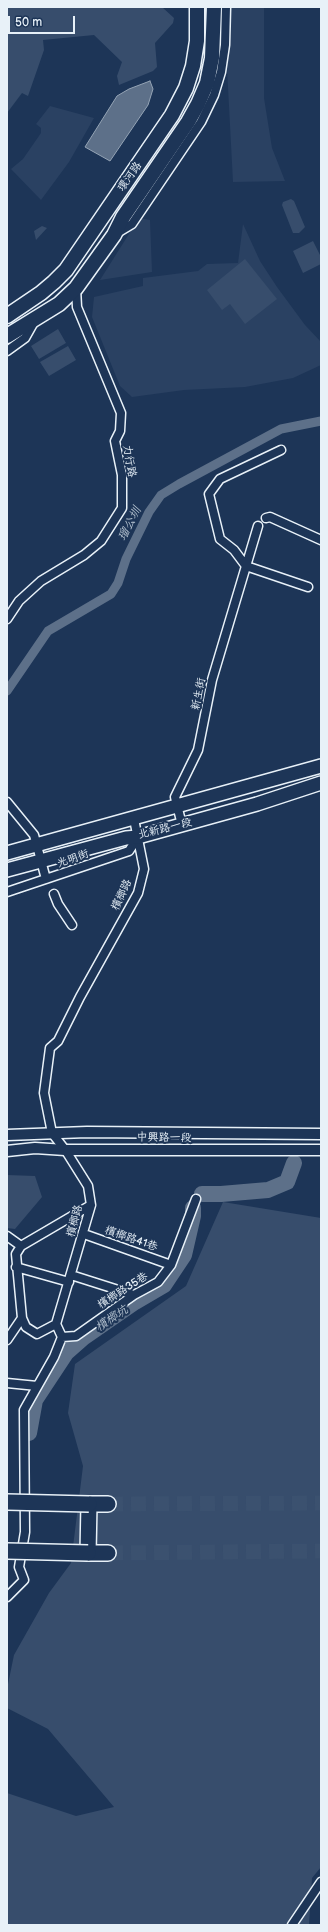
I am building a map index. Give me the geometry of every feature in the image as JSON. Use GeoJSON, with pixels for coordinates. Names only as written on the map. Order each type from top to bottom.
{"type":"FeatureCollection","features":[{"type":"Feature","properties":{"kind":"highway","name":"環河路"},"geometry":{"type":"LineString","coordinates":[[7,316],[41,293],[66,270],[172,115],[186,88],[193,66],[197,42],[197,7]]}},
{"type":"Feature","properties":{"kind":"highway","name":"環河路"},"geometry":{"type":"LineString","coordinates":[[7,336],[35,321],[59,304],[76,288],[114,234],[123,217],[188,122],[198,104],[206,82],[212,58],[214,7]]}},
{"type":"Feature","properties":{"kind":"highway"},"geometry":{"type":"LineString","coordinates":[[7,1502],[108,1504]]}},
{"type":"Feature","properties":{"kind":"highway"},"geometry":{"type":"LineString","coordinates":[[88,1553],[89,1504]]}},
{"type":"Feature","properties":{"kind":"highway"},"geometry":{"type":"LineString","coordinates":[[7,1552],[108,1553]]}},
{"type":"Feature","properties":{"kind":"main road","name":"北新路一段"},"geometry":{"type":"LineString","coordinates":[[7,853],[321,766]]}},
{"type":"Feature","properties":{"kind":"main road","name":"北新路一段"},"geometry":{"type":"LineString","coordinates":[[7,870],[126,838],[138,837],[258,804],[321,783]]}},
{"type":"Feature","properties":{"kind":"street","name":"環河路"},"geometry":{"type":"LineString","coordinates":[[114,234],[132,224],[201,122],[214,95],[221,72],[225,45],[226,7]]}},
{"type":"Feature","properties":{"kind":"street","name":"力行路"},"geometry":{"type":"LineString","coordinates":[[7,620],[19,601],[41,581],[84,555],[101,541],[122,508],[122,475],[115,441],[120,431],[121,413],[77,307],[76,288]]}},
{"type":"Feature","properties":{"kind":"street","name":"環河路"},"geometry":{"type":"LineString","coordinates":[[7,351],[26,338],[35,321]]}},
{"type":"Feature","properties":{"kind":"street"},"geometry":{"type":"LineString","coordinates":[[281,450],[220,479],[209,494],[220,539],[234,550],[246,566],[308,587]]}},
{"type":"Feature","properties":{"kind":"street"},"geometry":{"type":"LineString","coordinates":[[266,518],[270,517],[321,540]]}},
{"type":"Feature","properties":{"kind":"street","name":"新生街"},"geometry":{"type":"LineString","coordinates":[[176,807],[176,797],[198,750],[212,680],[258,526]]}},
{"type":"Feature","properties":{"kind":"street"},"geometry":{"type":"LineString","coordinates":[[7,802],[34,835],[38,844],[46,879]]}},
{"type":"Feature","properties":{"kind":"street"},"geometry":{"type":"LineString","coordinates":[[176,807],[182,825]]}},
{"type":"Feature","properties":{"kind":"street","name":"檳榔路"},"geometry":{"type":"LineString","coordinates":[[56,1324],[84,1234],[91,1205],[88,1186],[65,1150],[52,1133],[44,1093],[50,1048],[58,1041],[80,997],[138,893],[144,870],[134,819]]}},
{"type":"Feature","properties":{"kind":"street","name":"光明街"},"geometry":{"type":"LineString","coordinates":[[7,892],[129,851],[138,837]]}},
{"type":"Feature","properties":{"kind":"street"},"geometry":{"type":"LineString","coordinates":[[54,894],[58,904],[72,925]]}},
{"type":"Feature","properties":{"kind":"street","name":"中興路一段"},"geometry":{"type":"LineString","coordinates":[[7,1135],[52,1133],[321,1134]]}},
{"type":"Feature","properties":{"kind":"street","name":"中興路一段"},"geometry":{"type":"LineString","coordinates":[[7,1151],[35,1148],[65,1150],[321,1150]]}},
{"type":"Feature","properties":{"kind":"street","name":"檳榔路35巷"},"geometry":{"type":"LineString","coordinates":[[62,1337],[76,1336],[134,1295],[158,1282],[171,1265],[196,1199]]}},
{"type":"Feature","properties":{"kind":"street"},"geometry":{"type":"LineString","coordinates":[[7,1597],[24,1580],[19,1567],[25,1532],[24,1410],[36,1386],[54,1357],[62,1337],[56,1324],[37,1334],[26,1327],[22,1318],[16,1267],[16,1254],[21,1246],[91,1205]]}},
{"type":"Feature","properties":{"kind":"street","name":"檳榔路41巷"},"geometry":{"type":"LineString","coordinates":[[84,1234],[171,1265]]}},
{"type":"Feature","properties":{"kind":"street"},"geometry":{"type":"LineString","coordinates":[[7,1236],[21,1246]]}},
{"type":"Feature","properties":{"kind":"street"},"geometry":{"type":"LineString","coordinates":[[16,1267],[70,1278],[134,1295]]}},
{"type":"Feature","properties":{"kind":"street"},"geometry":{"type":"LineString","coordinates":[[7,1340],[22,1318]]}},
{"type":"Feature","properties":{"kind":"street"},"geometry":{"type":"LineString","coordinates":[[7,1383],[36,1386]]}},
{"type":"Feature","properties":{"kind":"street"},"geometry":{"type":"LineString","coordinates":[[292,1925],[321,1882]]}},
{"type":"Feature","properties":{"kind":"shaded area"},"geometry":{"type":"Polygon","coordinates":[[[7,7],[162,7],[174,18],[173,23],[155,43],[157,67],[153,71],[119,85],[117,76],[122,62],[94,35],[43,40],[44,50],[28,96],[22,93],[7,113],[7,7]]]}},
{"type":"Feature","properties":{"kind":"shaded area"},"geometry":{"type":"Polygon","coordinates":[[[231,7],[264,7],[264,98],[272,148],[285,181],[233,182],[227,68],[231,34],[231,7]]]}},
{"type":"Feature","properties":{"kind":"shaded area"},"geometry":{"type":"Polygon","coordinates":[[[150,81],[153,89],[148,105],[110,161],[85,147],[117,96],[129,89],[150,81]]]}},
{"type":"Feature","properties":{"kind":"shaded area"},"geometry":{"type":"Polygon","coordinates":[[[50,106],[94,118],[69,162],[41,200],[11,169],[23,159],[41,133],[41,128],[36,124],[50,106]]]}},
{"type":"Feature","properties":{"kind":"shaded area"},"geometry":{"type":"Polygon","coordinates":[[[291,199],[294,201],[305,227],[299,233],[293,233],[282,205],[283,202],[291,199]]]}},
{"type":"Feature","properties":{"kind":"shaded area"},"geometry":{"type":"Polygon","coordinates":[[[139,218],[150,220],[152,272],[100,280],[139,218]]]}},
{"type":"Feature","properties":{"kind":"shaded area"},"geometry":{"type":"Polygon","coordinates":[[[243,224],[260,261],[277,287],[305,325],[321,342],[321,365],[293,378],[245,387],[184,390],[132,397],[120,386],[92,317],[94,297],[143,286],[143,278],[198,271],[207,264],[238,263],[243,224]]]}},
{"type":"Feature","properties":{"kind":"shaded area"},"geometry":{"type":"Polygon","coordinates":[[[42,226],[47,228],[36,240],[34,231],[42,226]]]}},
{"type":"Feature","properties":{"kind":"shaded area"},"geometry":{"type":"Polygon","coordinates":[[[313,241],[321,257],[321,264],[303,273],[293,251],[313,241]]]}},
{"type":"Feature","properties":{"kind":"shaded area"},"geometry":{"type":"Polygon","coordinates":[[[245,259],[277,299],[245,324],[230,304],[222,310],[207,290],[245,259]]]}},
{"type":"Feature","properties":{"kind":"shaded area"},"geometry":{"type":"Polygon","coordinates":[[[58,329],[66,343],[39,359],[31,346],[58,329]]]}},
{"type":"Feature","properties":{"kind":"shaded area"},"geometry":{"type":"Polygon","coordinates":[[[68,346],[76,360],[49,376],[40,362],[68,346]]]}},
{"type":"Feature","properties":{"kind":"shaded area"},"geometry":{"type":"Polygon","coordinates":[[[7,1175],[35,1176],[42,1197],[15,1229],[7,1228],[7,1175]]]}},
{"type":"Feature","properties":{"kind":"shaded area"},"geometry":{"type":"Polygon","coordinates":[[[223,1202],[321,1218],[321,1867],[312,1878],[309,1925],[7,1925],[7,1793],[76,1816],[114,1807],[48,1729],[7,1708],[7,1689],[14,1655],[49,1593],[71,1563],[83,1466],[68,1413],[75,1364],[186,1286],[223,1202]]]}},
{"type":"Feature","properties":{"kind":"waterway","name":"瑠公圳"},"geometry":{"type":"LineString","coordinates":[[7,691],[48,631],[111,594],[118,583],[126,559],[149,512],[161,495],[281,429],[321,421]]}},
{"type":"Feature","properties":{"kind":"waterway","name":"檳榔坑"},"geometry":{"type":"LineString","coordinates":[[202,1194],[268,1190],[287,1182],[294,1163]]}},
{"type":"Feature","properties":{"kind":"waterway","name":"檳榔坑"},"geometry":{"type":"LineString","coordinates":[[29,1433],[35,1400],[66,1353],[83,1338],[135,1302],[164,1285],[184,1255],[193,1216],[193,1208]]}},
{"type":"Feature","properties":{"kind":"tunnel"},"geometry":{"type":"LineString","coordinates":[[108,1504],[321,1503]]}},
{"type":"Feature","properties":{"kind":"tunnel"},"geometry":{"type":"LineString","coordinates":[[108,1553],[321,1551]]}}]}
